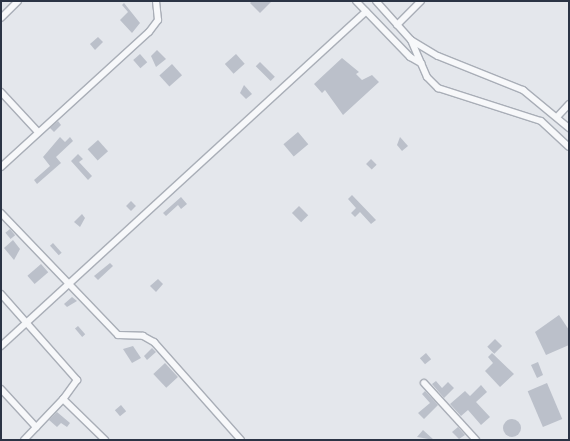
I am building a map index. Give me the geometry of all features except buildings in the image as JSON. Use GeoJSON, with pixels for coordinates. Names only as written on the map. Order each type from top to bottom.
{"type":"FeatureCollection","features":[{"type":"Feature","properties":{"kind":"street"},"geometry":{"type":"LineString","coordinates":[[1,18],[18,1]]}},
{"type":"Feature","properties":{"kind":"street"},"geometry":{"type":"LineString","coordinates":[[1,167],[38,132],[106,76],[149,32],[158,20],[156,1]]}},
{"type":"Feature","properties":{"kind":"street"},"geometry":{"type":"LineString","coordinates":[[356,1],[410,57],[421,63]]}},
{"type":"Feature","properties":{"kind":"street"},"geometry":{"type":"LineString","coordinates":[[376,1],[411,40],[438,56],[523,90],[569,128]]}},
{"type":"Feature","properties":{"kind":"street"},"geometry":{"type":"LineString","coordinates":[[397,25],[421,1]]}},
{"type":"Feature","properties":{"kind":"street"},"geometry":{"type":"LineString","coordinates":[[1,346],[26,322],[69,287],[366,12]]}},
{"type":"Feature","properties":{"kind":"street"},"geometry":{"type":"LineString","coordinates":[[411,40],[427,77],[438,88],[542,121],[569,147]]}},
{"type":"Feature","properties":{"kind":"street"},"geometry":{"type":"LineString","coordinates":[[1,92],[38,132]]}},
{"type":"Feature","properties":{"kind":"street"},"geometry":{"type":"LineString","coordinates":[[557,117],[569,104]]}},
{"type":"Feature","properties":{"kind":"street"},"geometry":{"type":"LineString","coordinates":[[1,213],[69,287],[118,335],[143,336],[154,342],[241,440]]}},
{"type":"Feature","properties":{"kind":"street"},"geometry":{"type":"LineString","coordinates":[[1,294],[77,380],[63,399],[24,440]]}},
{"type":"Feature","properties":{"kind":"street"},"geometry":{"type":"LineString","coordinates":[[424,383],[476,440]]}},
{"type":"Feature","properties":{"kind":"street"},"geometry":{"type":"LineString","coordinates":[[1,389],[36,427]]}},
{"type":"Feature","properties":{"kind":"street"},"geometry":{"type":"LineString","coordinates":[[63,399],[105,440]]}}]}
